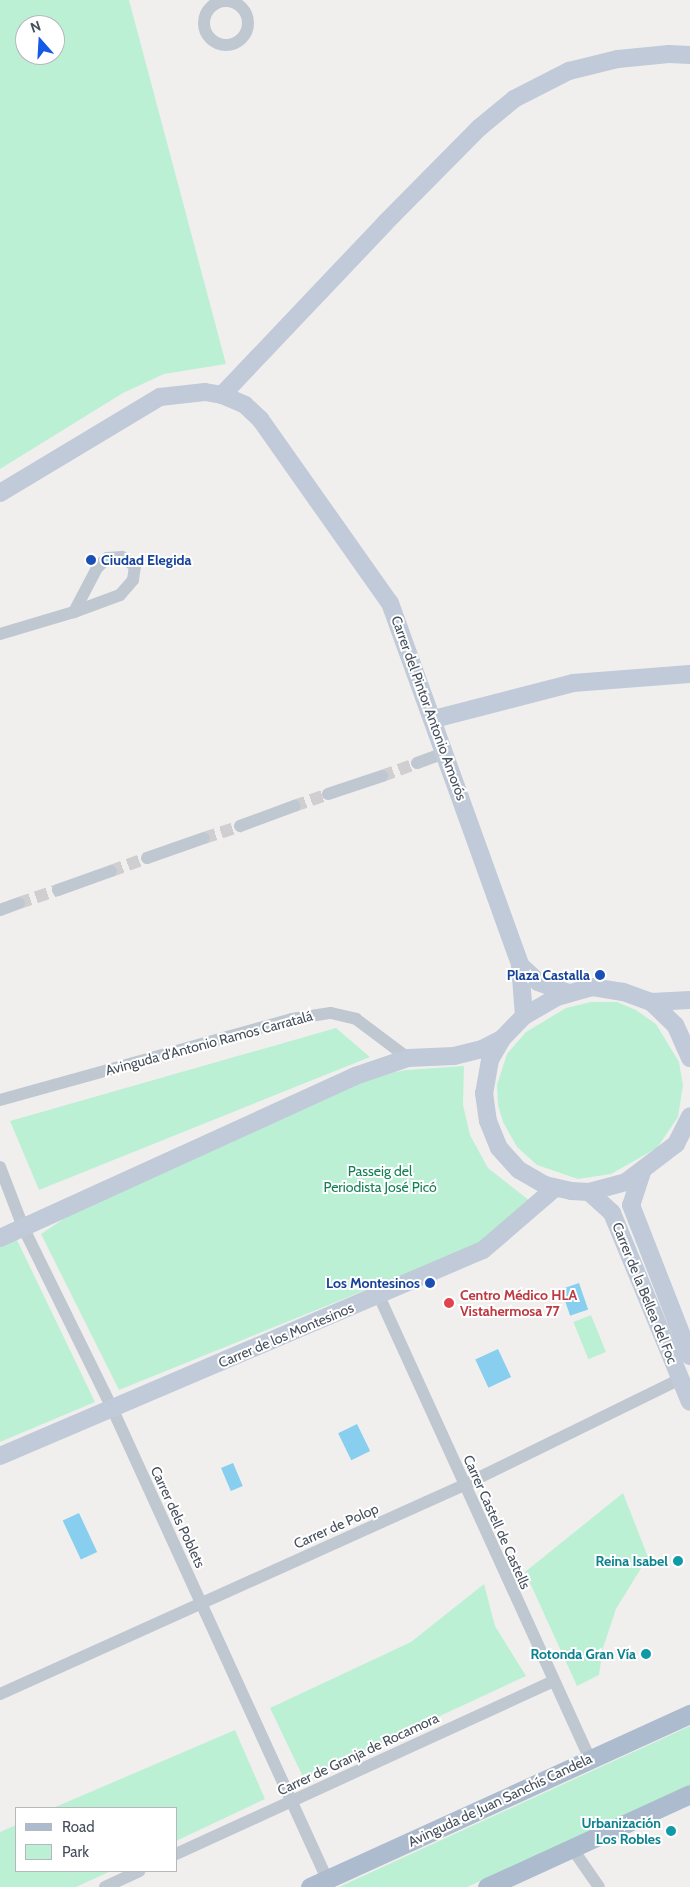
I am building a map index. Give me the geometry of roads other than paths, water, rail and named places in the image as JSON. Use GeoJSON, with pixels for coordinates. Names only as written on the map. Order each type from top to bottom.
{"type":"FeatureCollection","features":[{"type":"Feature","properties":{"kind":"main road"},"geometry":{"type":"LineString","coordinates":[[222,395],[385,223],[479,128],[514,99],[569,71],[660,54],[690,55]]}},
{"type":"Feature","properties":{"kind":"main road","name":"Carrer del Pintor Antonio Amorós"},"geometry":{"type":"LineString","coordinates":[[0,493],[160,397],[181,394],[222,395],[245,405],[260,419],[326,508],[390,603],[434,719],[520,965],[524,1016]]}},
{"type":"Feature","properties":{"kind":"main road"},"geometry":{"type":"LineString","coordinates":[[434,719],[573,683],[690,674]]}},
{"type":"Feature","properties":{"kind":"main road","name":"Carrer del Pintor Antonio Amorós"},"geometry":{"type":"LineString","coordinates":[[520,965],[538,982],[569,993]]}},
{"type":"Feature","properties":{"kind":"main road"},"geometry":{"type":"LineString","coordinates":[[690,1000],[651,1002],[608,989],[592,987],[569,993],[524,1016],[502,1040],[488,1068],[484,1093],[488,1121],[499,1148],[519,1170],[555,1188],[589,1192],[626,1182],[683,1143],[690,1116]]}},
{"type":"Feature","properties":{"kind":"main road"},"geometry":{"type":"LineString","coordinates":[[651,1002],[675,1026],[690,1058]]}},
{"type":"Feature","properties":{"kind":"main road"},"geometry":{"type":"LineString","coordinates":[[0,1238],[355,1076],[408,1058],[454,1056],[482,1049],[502,1040]]}},
{"type":"Feature","properties":{"kind":"main road","name":"Carrer de la Bellea del Foc"},"geometry":{"type":"LineString","coordinates":[[642,1172],[631,1205],[690,1356]]}},
{"type":"Feature","properties":{"kind":"main road","name":"Carrer de los Montesinos"},"geometry":{"type":"LineString","coordinates":[[0,1456],[379,1296],[483,1250],[555,1188]]}},
{"type":"Feature","properties":{"kind":"main road","name":"Carrer de la Bellea del Foc"},"geometry":{"type":"LineString","coordinates":[[589,1192],[612,1213],[690,1402]]}},
{"type":"Feature","properties":{"kind":"main road","name":"Avinguda de Juan Sanchís Candela"},"geometry":{"type":"LineString","coordinates":[[319,1883],[690,1714]]}},
{"type":"Feature","properties":{"kind":"main road"},"geometry":{"type":"LineString","coordinates":[[487,1887],[690,1794]]}},
{"type":"Feature","properties":{"kind":"street"},"geometry":{"type":"LineString","coordinates":[[0,634],[74,612],[120,595],[134,580],[135,566],[122,557],[107,558],[97,568],[74,612]]}},
{"type":"Feature","properties":{"kind":"street"},"geometry":{"type":"LineString","coordinates":[[417,763],[446,753]]}},
{"type":"Feature","properties":{"kind":"street"},"geometry":{"type":"LineString","coordinates":[[328,794],[382,776]]}},
{"type":"Feature","properties":{"kind":"street"},"geometry":{"type":"LineString","coordinates":[[240,826],[294,806]]}},
{"type":"Feature","properties":{"kind":"street"},"geometry":{"type":"LineString","coordinates":[[147,858],[204,838]]}},
{"type":"Feature","properties":{"kind":"street"},"geometry":{"type":"LineString","coordinates":[[58,890],[111,871]]}},
{"type":"Feature","properties":{"kind":"street"},"geometry":{"type":"LineString","coordinates":[[0,910],[20,903]]}},
{"type":"Feature","properties":{"kind":"street","name":"Avinguda d'Antonio Ramos Carratalá"},"geometry":{"type":"LineString","coordinates":[[0,1100],[292,1019],[330,1013],[356,1019],[408,1058]]}},
{"type":"Feature","properties":{"kind":"street","name":"Carrer dels Poblets"},"geometry":{"type":"LineString","coordinates":[[0,1168],[23,1227],[112,1408],[291,1801],[319,1883]]}},
{"type":"Feature","properties":{"kind":"street","name":"Carrer Castell de Castells"},"geometry":{"type":"LineString","coordinates":[[379,1296],[552,1682],[590,1759]]}},
{"type":"Feature","properties":{"kind":"street","name":"Carrer de Polop"},"geometry":{"type":"LineString","coordinates":[[0,1694],[464,1485],[680,1379]]}},
{"type":"Feature","properties":{"kind":"street","name":"Carrer de Granja de Rocamora"},"geometry":{"type":"LineString","coordinates":[[178,1853],[552,1682]]}},
{"type":"Feature","properties":{"kind":"street"},"geometry":{"type":"LineString","coordinates":[[572,1848],[599,1887]]}},
{"type":"Feature","properties":{"kind":"street"},"geometry":{"type":"LineString","coordinates":[[105,1887],[138,1872]]}},
{"type":"Feature","properties":{"kind":"water"},"geometry":{"type":"Polygon","coordinates":[[[579,1283],[588,1309],[570,1316],[561,1289],[579,1283]]]}},
{"type":"Feature","properties":{"kind":"water"},"geometry":{"type":"Polygon","coordinates":[[[498,1349],[511,1377],[488,1388],[475,1360],[498,1349]]]}},
{"type":"Feature","properties":{"kind":"water"},"geometry":{"type":"Polygon","coordinates":[[[357,1424],[370,1451],[351,1460],[338,1433],[357,1424]]]}},
{"type":"Feature","properties":{"kind":"water"},"geometry":{"type":"Polygon","coordinates":[[[233,1463],[243,1486],[231,1491],[221,1468],[233,1463]]]}},
{"type":"Feature","properties":{"kind":"water"},"geometry":{"type":"Polygon","coordinates":[[[79,1513],[97,1552],[81,1560],[63,1521],[79,1513]]]}},
{"type":"Feature","properties":{"kind":"tunnel"},"geometry":{"type":"LineString","coordinates":[[382,776],[417,763]]}},
{"type":"Feature","properties":{"kind":"tunnel"},"geometry":{"type":"LineString","coordinates":[[294,806],[328,794]]}},
{"type":"Feature","properties":{"kind":"tunnel"},"geometry":{"type":"LineString","coordinates":[[204,838],[240,826]]}},
{"type":"Feature","properties":{"kind":"tunnel"},"geometry":{"type":"LineString","coordinates":[[111,871],[147,858]]}},
{"type":"Feature","properties":{"kind":"tunnel"},"geometry":{"type":"LineString","coordinates":[[19,903],[58,890]]}},
{"type":"Feature","properties":{"kind":"place","name":"Ciudad Elegida"},"geometry":{"type":"Point","coordinates":[91,560]}},
{"type":"Feature","properties":{"kind":"place","name":"Plaza Castalla"},"geometry":{"type":"Point","coordinates":[600,975]}},
{"type":"Feature","properties":{"kind":"place","name":"Los Montesinos"},"geometry":{"type":"Point","coordinates":[430,1283]}},
{"type":"Feature","properties":{"kind":"place","name":"Centro Médico HLA Vistahermosa 77"},"geometry":{"type":"Point","coordinates":[449,1303]}},
{"type":"Feature","properties":{"kind":"place","name":"Reina Isabel"},"geometry":{"type":"Point","coordinates":[678,1561]}},
{"type":"Feature","properties":{"kind":"place","name":"Rotonda Gran Vía"},"geometry":{"type":"Point","coordinates":[646,1654]}},
{"type":"Feature","properties":{"kind":"place","name":"Urbanización Los Robles"},"geometry":{"type":"Point","coordinates":[671,1831]}},
{"type":"Feature","properties":{"kind":"park label","name":"Passeig del Periodista José Picó"},"geometry":{"type":"Point","coordinates":[380,1180]}}]}
